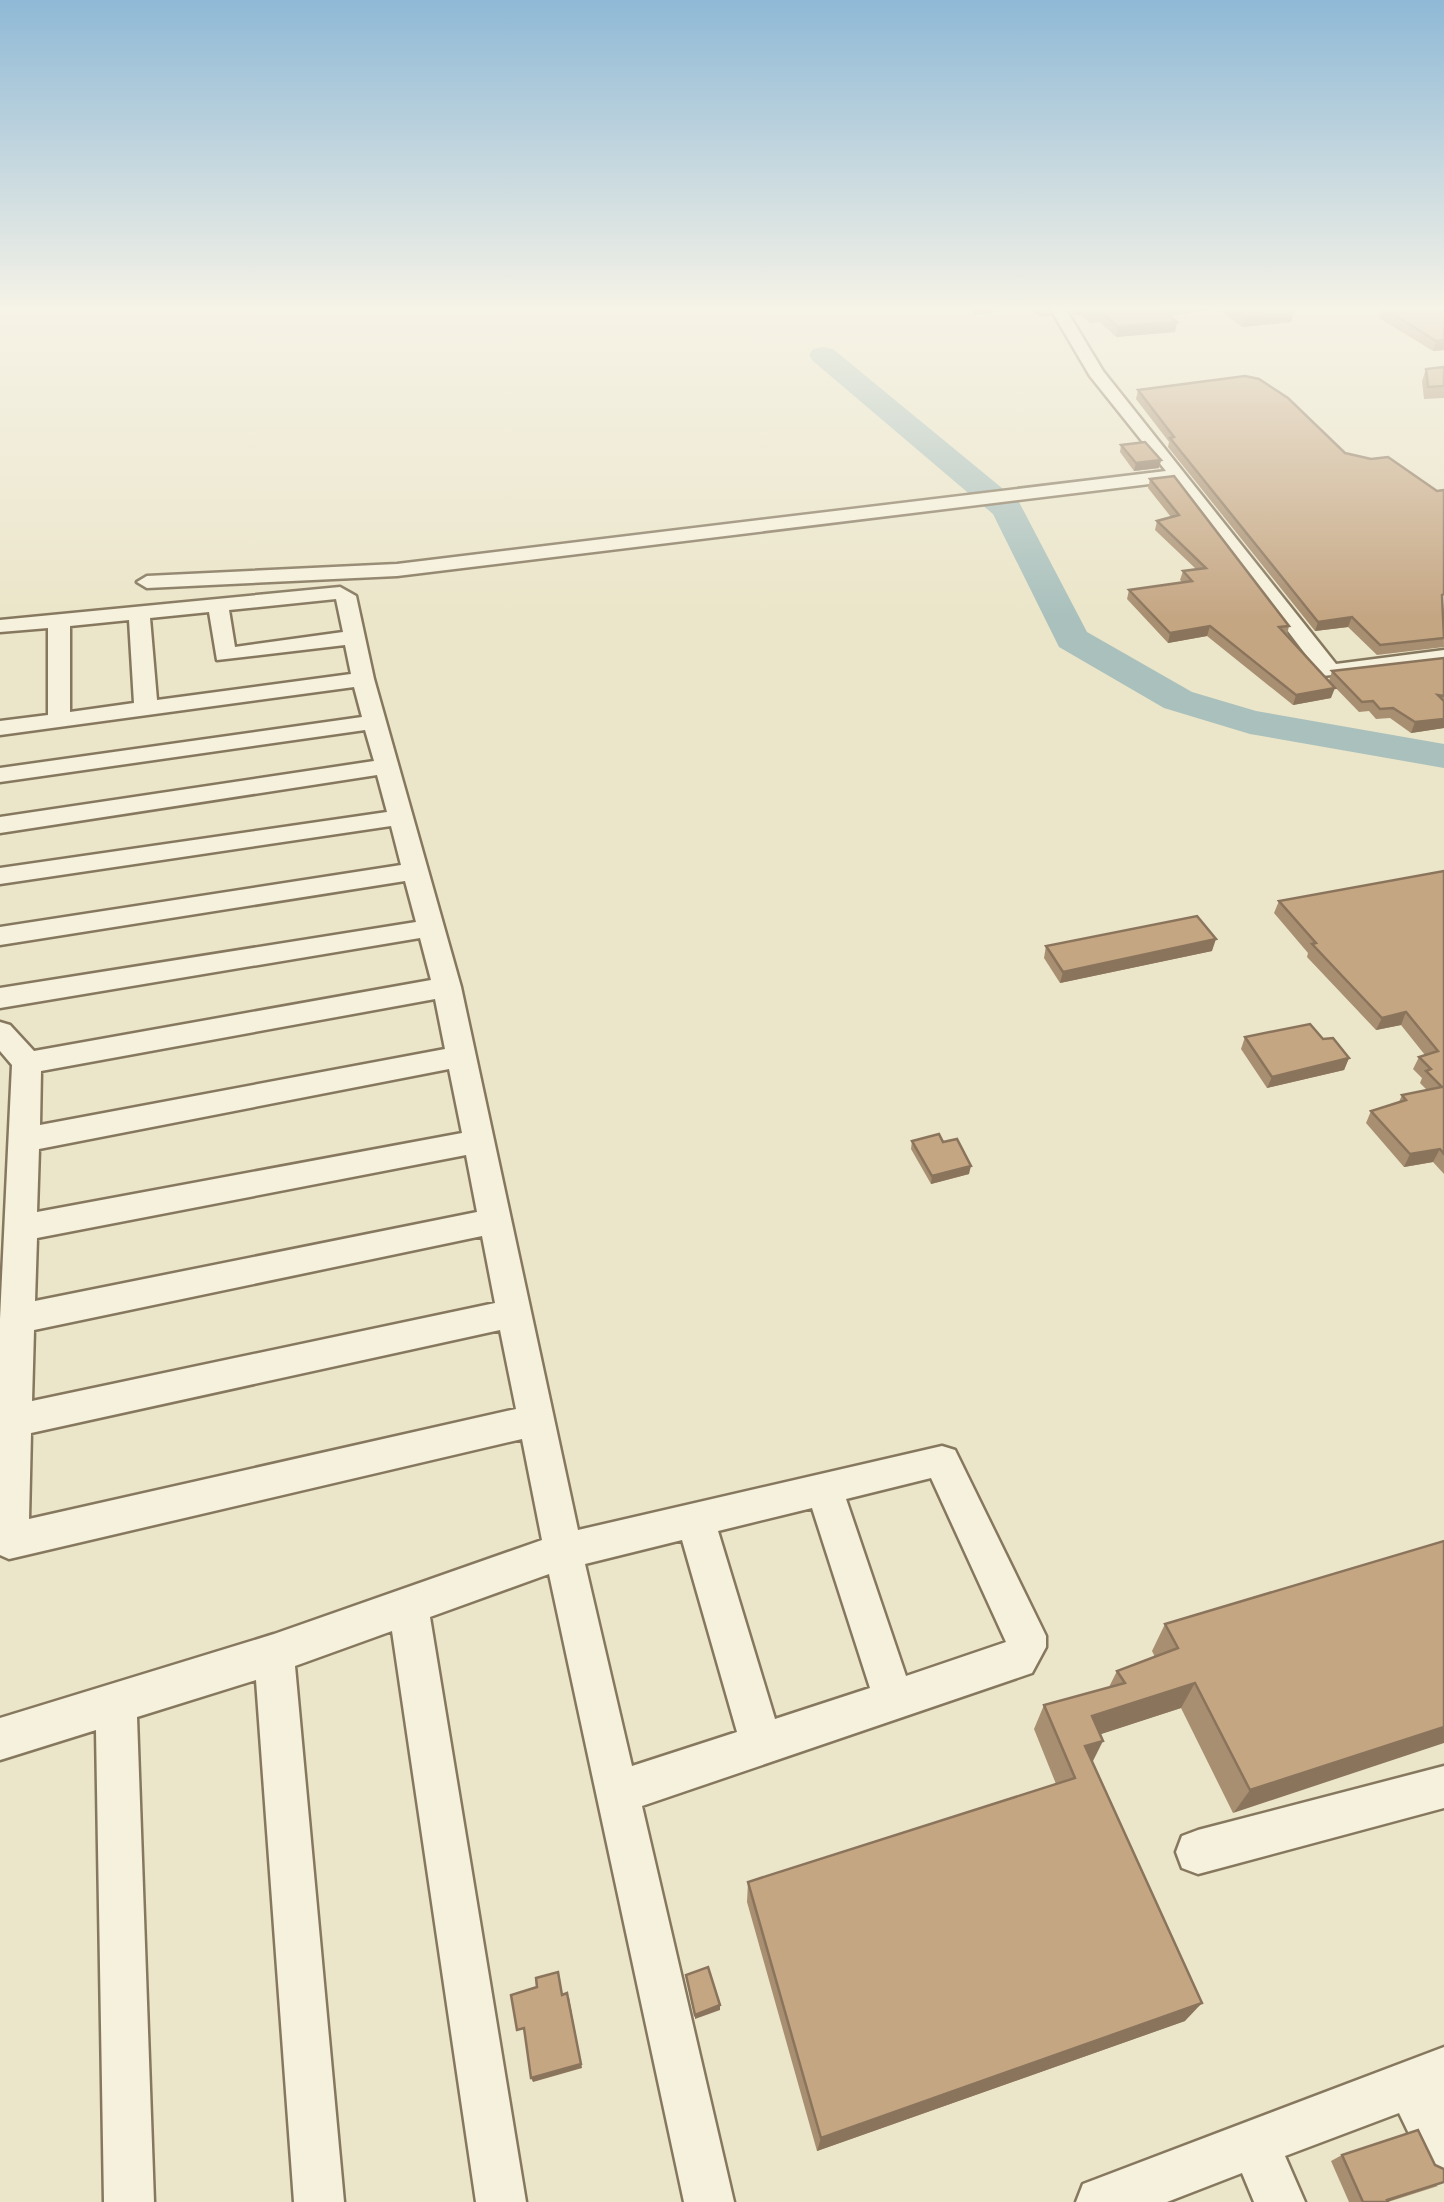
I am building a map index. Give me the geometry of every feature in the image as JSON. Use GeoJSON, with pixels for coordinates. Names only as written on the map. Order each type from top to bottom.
{"type":"FeatureCollection","features":[{"type":"Feature","properties":{"kind":"street"},"geometry":{"type":"LineString","coordinates":[[1127,411],[1330,672],[1444,657]]}},
{"type":"Feature","properties":{"kind":"street"},"geometry":{"type":"LineString","coordinates":[[148,582],[397,570],[1180,475]]}},
{"type":"Feature","properties":{"kind":"street"},"geometry":{"type":"LineString","coordinates":[[0,626],[340,592],[346,596],[363,679],[447,987],[563,1552],[709,2202]]}},
{"type":"Feature","properties":{"kind":"street"},"geometry":{"type":"LineString","coordinates":[[218,604],[224,654],[354,637]]}},
{"type":"Feature","properties":{"kind":"street"},"geometry":{"type":"LineString","coordinates":[[139,610],[146,708]]}},
{"type":"Feature","properties":{"kind":"street"},"geometry":{"type":"LineString","coordinates":[[59,620],[59,720]]}},
{"type":"Feature","properties":{"kind":"street"},"geometry":{"type":"LineString","coordinates":[[0,728],[363,679]]}},
{"type":"Feature","properties":{"kind":"street"},"geometry":{"type":"LineString","coordinates":[[0,775],[375,722]]}},
{"type":"Feature","properties":{"kind":"street"},"geometry":{"type":"LineString","coordinates":[[0,825],[387,766]]}},
{"type":"Feature","properties":{"kind":"street"},"geometry":{"type":"LineString","coordinates":[[0,876],[400,817]]}},
{"type":"Feature","properties":{"kind":"street"},"geometry":{"type":"LineString","coordinates":[[0,936],[415,871]]}},
{"type":"Feature","properties":{"kind":"street"},"geometry":{"type":"LineString","coordinates":[[0,998],[431,928]]}},
{"type":"Feature","properties":{"kind":"street"},"geometry":{"type":"LineString","coordinates":[[27,1063],[447,987]]}},
{"type":"Feature","properties":{"kind":"street"},"geometry":{"type":"LineString","coordinates":[[0,1032],[27,1063],[9,1541],[535,1420]]}},
{"type":"Feature","properties":{"kind":"street"},"geometry":{"type":"LineString","coordinates":[[24,1140],[461,1056]]}},
{"type":"Feature","properties":{"kind":"street"},"geometry":{"type":"LineString","coordinates":[[20,1228],[478,1141]]}},
{"type":"Feature","properties":{"kind":"street"},"geometry":{"type":"LineString","coordinates":[[17,1319],[495,1222]]}},
{"type":"Feature","properties":{"kind":"street"},"geometry":{"type":"LineString","coordinates":[[13,1422],[514,1314]]}},
{"type":"Feature","properties":{"kind":"street"},"geometry":{"type":"LineString","coordinates":[[0,1740],[274,1654],[563,1552],[942,1462],[1026,1636],[1026,1647],[1018,1660],[619,1792]]}},
{"type":"Feature","properties":{"kind":"street"},"geometry":{"type":"LineString","coordinates":[[824,1488],[894,1700]]}},
{"type":"Feature","properties":{"kind":"street"},"geometry":{"type":"LineString","coordinates":[[695,1519],[762,1744]]}},
{"type":"Feature","properties":{"kind":"street"},"geometry":{"type":"LineString","coordinates":[[408,1606],[501,2202]]}},
{"type":"Feature","properties":{"kind":"street"},"geometry":{"type":"LineString","coordinates":[[274,1654],[318,2202]]}},
{"type":"Feature","properties":{"kind":"street"},"geometry":{"type":"LineString","coordinates":[[116,1703],[129,2202]]}},
{"type":"Feature","properties":{"kind":"street"},"geometry":{"type":"LineString","coordinates":[[1198,1852],[1444,1787]]}},
{"type":"Feature","properties":{"kind":"street"},"geometry":{"type":"LineString","coordinates":[[1101,2202],[1427,2078],[1444,2152]]}},
{"type":"Feature","properties":{"kind":"street"},"geometry":{"type":"LineString","coordinates":[[1254,2144],[1280,2202]]}},
{"type":"Feature","properties":{"kind":"building"},"geometry":{"type":"Polygon","coordinates":[[[1154,411],[1301,411],[1345,453],[1371,459],[1388,457],[1437,491],[1444,490],[1444,638],[1380,645],[1352,617],[1318,622],[1170,438],[1174,437],[1154,411]]]}},
{"type":"Feature","properties":{"kind":"building"},"geometry":{"type":"Polygon","coordinates":[[[1145,442],[1161,460],[1136,463],[1121,445],[1145,442]]]}},
{"type":"Feature","properties":{"kind":"building"},"geometry":{"type":"Polygon","coordinates":[[[1174,476],[1289,626],[1279,627],[1335,688],[1296,695],[1210,626],[1170,633],[1129,590],[1192,581],[1183,571],[1206,568],[1157,521],[1179,515],[1150,479],[1174,476]]]}},
{"type":"Feature","properties":{"kind":"building"},"geometry":{"type":"Polygon","coordinates":[[[1444,658],[1444,696],[1438,695],[1444,701],[1444,719],[1415,722],[1393,708],[1380,709],[1373,701],[1362,702],[1332,671],[1444,658]]]}},
{"type":"Feature","properties":{"kind":"building"},"geometry":{"type":"Polygon","coordinates":[[[1444,871],[1444,1154],[1440,1149],[1410,1154],[1371,1111],[1406,1100],[1402,1095],[1442,1087],[1419,1057],[1438,1051],[1406,1012],[1382,1018],[1312,944],[1316,943],[1279,901],[1444,871]]]}},
{"type":"Feature","properties":{"kind":"building"},"geometry":{"type":"Polygon","coordinates":[[[1197,916],[1216,939],[1063,972],[1046,946],[1197,916]]]}},
{"type":"Feature","properties":{"kind":"building"},"geometry":{"type":"Polygon","coordinates":[[[1310,1024],[1323,1039],[1333,1038],[1349,1058],[1272,1077],[1245,1037],[1310,1024]]]}},
{"type":"Feature","properties":{"kind":"building"},"geometry":{"type":"Polygon","coordinates":[[[939,1134],[943,1142],[957,1139],[971,1166],[932,1176],[912,1141],[939,1134]]]}},
{"type":"Feature","properties":{"kind":"building"},"geometry":{"type":"Polygon","coordinates":[[[1444,1541],[1444,1727],[1250,1790],[1195,1683],[1092,1716],[1103,1741],[1085,1746],[1202,2003],[821,2138],[748,1882],[1075,1778],[1044,1705],[1125,1683],[1117,1671],[1178,1648],[1165,1624],[1444,1541]]]}},
{"type":"Feature","properties":{"kind":"building"},"geometry":{"type":"Polygon","coordinates":[[[708,1967],[720,2005],[695,2015],[686,1975],[708,1967]]]}},
{"type":"Feature","properties":{"kind":"building"},"geometry":{"type":"Polygon","coordinates":[[[558,1972],[562,1995],[567,1993],[581,2064],[531,2078],[524,2028],[517,2030],[511,1995],[537,1987],[536,1978],[558,1972]]]}},
{"type":"Feature","properties":{"kind":"building"},"geometry":{"type":"Polygon","coordinates":[[[1418,2130],[1435,2165],[1444,2169],[1444,2182],[1388,2202],[1363,2202],[1342,2155],[1418,2130]]]}},
{"type":"Feature","properties":{"kind":"waterway"},"geometry":{"type":"LineString","coordinates":[[890,411],[1007,509],[1072,639],[1178,700],[1250,722],[1444,756]]}}]}
